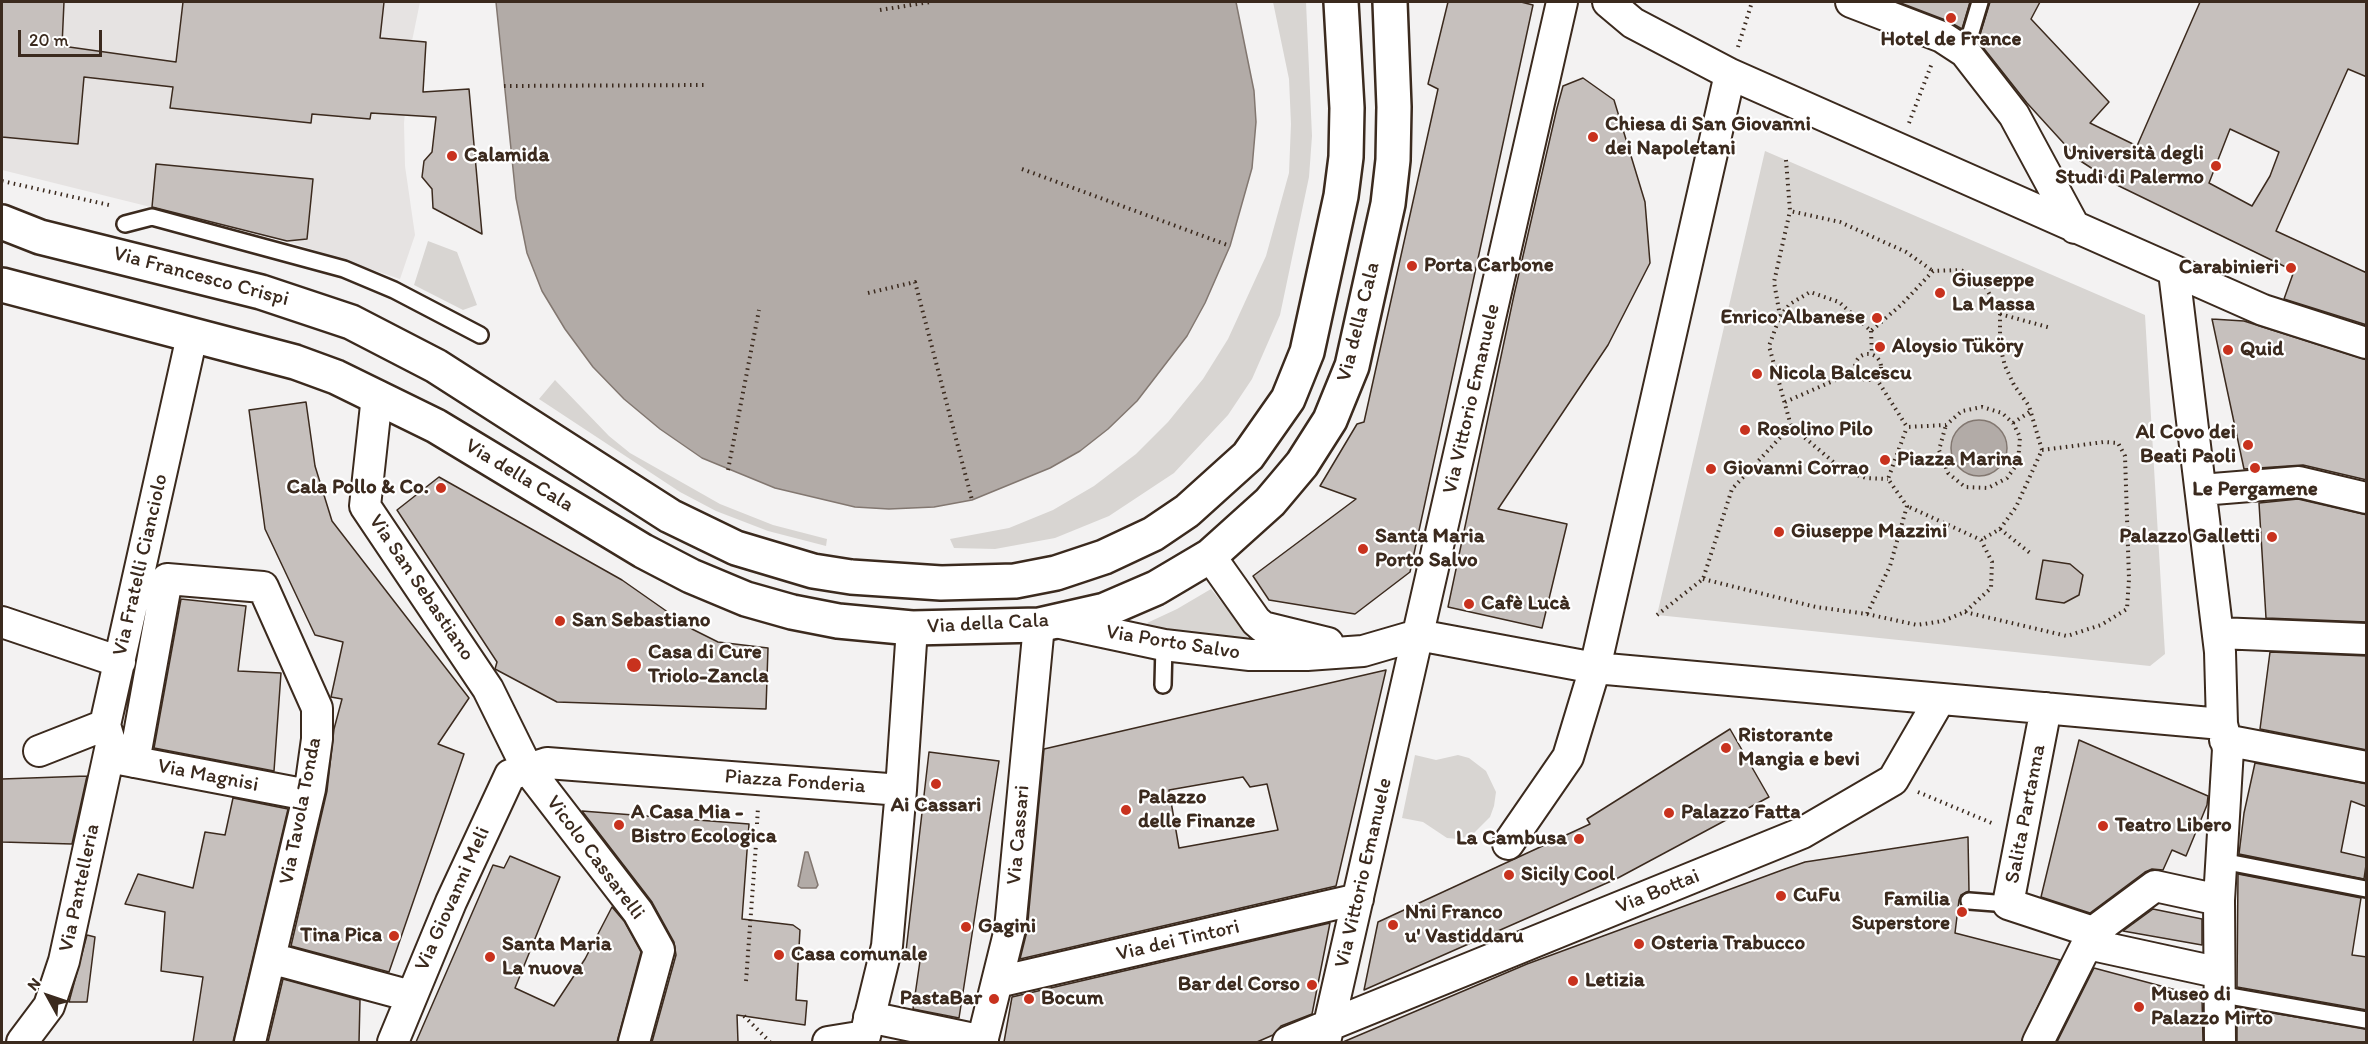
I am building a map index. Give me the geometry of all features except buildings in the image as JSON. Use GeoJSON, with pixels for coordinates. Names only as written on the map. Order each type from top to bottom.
{"type":"FeatureCollection","features":[{"type":"Feature","properties":{"kind":"main road","name":"Via della Cala"},"geometry":{"type":"LineString","coordinates":[[397,344],[670,516],[736,548],[779,562],[813,571],[851,577],[974,583],[1015,581],[1056,573],[1104,556],[1153,534],[1213,489],[1248,456],[1288,399],[1307,352],[1341,196],[1346,157],[1347,108],[1341,2]]}},
{"type":"Feature","properties":{"kind":"main road","name":"Via della Cala"},"geometry":{"type":"LineString","coordinates":[[377,396],[436,426],[643,551],[691,576],[747,599],[792,612],[838,621],[912,627],[1047,623],[1105,610],[1156,588],[1210,556],[1270,502],[1302,464],[1330,420],[1352,366],[1388,204],[1393,159],[1390,2]]}},
{"type":"Feature","properties":{"kind":"main road","name":"Via Francesco Crispi"},"geometry":{"type":"LineString","coordinates":[[2,222],[40,237],[271,295],[351,322],[397,344]]}},
{"type":"Feature","properties":{"kind":"main road"},"geometry":{"type":"LineString","coordinates":[[2,230],[40,237]]}},
{"type":"Feature","properties":{"kind":"main road"},"geometry":{"type":"LineString","coordinates":[[9,288],[295,362],[336,376],[377,396]]}},
{"type":"Feature","properties":{"kind":"street","name":"Via Vittorio Emanuele"},"geometry":{"type":"LineString","coordinates":[[1327,1034],[1562,2]]}},
{"type":"Feature","properties":{"kind":"street"},"geometry":{"type":"LineString","coordinates":[[1608,2],[1633,23],[1730,74],[2263,310],[2367,343]]}},
{"type":"Feature","properties":{"kind":"street"},"geometry":{"type":"LineString","coordinates":[[1860,3],[1954,45],[2014,115],[2075,228]]}},
{"type":"Feature","properties":{"kind":"street"},"geometry":{"type":"LineString","coordinates":[[1508,844],[1568,757],[1595,668],[1730,74]]}},
{"type":"Feature","properties":{"kind":"street"},"geometry":{"type":"LineString","coordinates":[[2174,272],[2219,643],[2224,732],[2228,749],[2212,982],[2220,1042]]}},
{"type":"Feature","properties":{"kind":"street","name":"Via Fratelli Cianciolo"},"geometry":{"type":"LineString","coordinates":[[105,725],[192,336]]}},
{"type":"Feature","properties":{"kind":"street","name":"Via San Sebastiano"},"geometry":{"type":"LineString","coordinates":[[377,396],[365,506],[488,689],[527,768]]}},
{"type":"Feature","properties":{"kind":"street"},"geometry":{"type":"LineString","coordinates":[[2200,490],[2299,482],[2367,498]]}},
{"type":"Feature","properties":{"kind":"street","name":"Via Porto Salvo"},"geometry":{"type":"LineString","coordinates":[[1210,556],[1256,621],[1263,627],[1363,651]]}},
{"type":"Feature","properties":{"kind":"street","name":"Via Tavola Tonda"},"geometry":{"type":"LineString","coordinates":[[121,759],[167,579],[263,587],[317,708],[317,739],[308,795],[250,1042]]}},
{"type":"Feature","properties":{"kind":"street"},"geometry":{"type":"LineString","coordinates":[[2,622],[120,662]]}},
{"type":"Feature","properties":{"kind":"street","name":"Via Porto Salvo"},"geometry":{"type":"LineString","coordinates":[[1047,623],[1164,645],[1250,655],[1306,655],[1363,651],[1418,635]]}},
{"type":"Feature","properties":{"kind":"street","name":"Via Cassari"},"geometry":{"type":"LineString","coordinates":[[983,1042],[1010,929],[1047,623]]}},
{"type":"Feature","properties":{"kind":"street"},"geometry":{"type":"LineString","coordinates":[[828,1042],[865,1036],[887,946],[912,627]]}},
{"type":"Feature","properties":{"kind":"street"},"geometry":{"type":"LineString","coordinates":[[1418,635],[1595,668],[2046,708],[2224,732],[2367,767]]}},
{"type":"Feature","properties":{"kind":"street"},"geometry":{"type":"LineString","coordinates":[[2219,643],[2367,639]]}},
{"type":"Feature","properties":{"kind":"street","name":"Via Bottai"},"geometry":{"type":"LineString","coordinates":[[1288,1042],[1327,1034],[1802,833],[1893,780],[1940,699]]}},
{"type":"Feature","properties":{"kind":"street","name":"Salita Partanna"},"geometry":{"type":"LineString","coordinates":[[2046,708],[2008,904],[2095,939],[2170,976],[2212,982]]}},
{"type":"Feature","properties":{"kind":"street"},"geometry":{"type":"LineString","coordinates":[[39,751],[105,725]]}},
{"type":"Feature","properties":{"kind":"street","name":"Via Pantelleria"},"geometry":{"type":"LineString","coordinates":[[22,1042],[49,1006],[64,961],[121,759],[111,746],[105,725]]}},
{"type":"Feature","properties":{"kind":"street","name":"Via Magnisi"},"geometry":{"type":"LineString","coordinates":[[121,759],[308,795]]}},
{"type":"Feature","properties":{"kind":"street","name":"Piazza Fonderia"},"geometry":{"type":"LineString","coordinates":[[527,768],[547,763],[901,790]]}},
{"type":"Feature","properties":{"kind":"street","name":"Vicolo Cassarelli"},"geometry":{"type":"LineString","coordinates":[[527,768],[638,912],[659,950],[634,1042]]}},
{"type":"Feature","properties":{"kind":"street","name":"Via Giovanni Meli"},"geometry":{"type":"LineString","coordinates":[[393,1042],[411,996],[510,775],[527,768]]}},
{"type":"Feature","properties":{"kind":"street"},"geometry":{"type":"LineString","coordinates":[[2038,1042],[2095,939],[2156,886],[2219,900]]}},
{"type":"Feature","properties":{"kind":"street","name":"Via dei Tintori"},"geometry":{"type":"LineString","coordinates":[[998,982],[1358,899]]}},
{"type":"Feature","properties":{"kind":"street"},"geometry":{"type":"LineString","coordinates":[[270,958],[411,996]]}},
{"type":"Feature","properties":{"kind":"street"},"geometry":{"type":"LineString","coordinates":[[870,1017],[983,1042]]}},
{"type":"Feature","properties":{"kind":"lane"},"geometry":{"type":"LineString","coordinates":[[1954,45],[1980,2]]}},
{"type":"Feature","properties":{"kind":"lane"},"geometry":{"type":"LineString","coordinates":[[125,224],[152,217],[344,269],[394,290],[480,335]]}},
{"type":"Feature","properties":{"kind":"lane"},"geometry":{"type":"LineString","coordinates":[[1163,685],[1164,645]]}},
{"type":"Feature","properties":{"kind":"lane"},"geometry":{"type":"LineString","coordinates":[[2222,861],[2367,889]]}},
{"type":"Feature","properties":{"kind":"lane"},"geometry":{"type":"LineString","coordinates":[[1969,901],[2008,904]]}},
{"type":"Feature","properties":{"kind":"lane"},"geometry":{"type":"LineString","coordinates":[[2212,982],[2367,1020]]}},
{"type":"Feature","properties":{"kind":"path"},"geometry":{"type":"LineString","coordinates":[[880,10],[930,2]]}},
{"type":"Feature","properties":{"kind":"path"},"geometry":{"type":"LineString","coordinates":[[1744,28],[1752,2]]}},
{"type":"Feature","properties":{"kind":"path"},"geometry":{"type":"LineString","coordinates":[[1899,149],[1954,45]]}},
{"type":"Feature","properties":{"kind":"path"},"geometry":{"type":"LineString","coordinates":[[504,86],[708,85]]}},
{"type":"Feature","properties":{"kind":"path"},"geometry":{"type":"LineString","coordinates":[[1780,316],[1774,282],[1790,212],[1786,160]]}},
{"type":"Feature","properties":{"kind":"path"},"geometry":{"type":"LineString","coordinates":[[1022,169],[1230,246]]}},
{"type":"Feature","properties":{"kind":"path"},"geometry":{"type":"LineString","coordinates":[[2,181],[109,205]]}},
{"type":"Feature","properties":{"kind":"path"},"geometry":{"type":"LineString","coordinates":[[1790,212],[1840,222],[1906,252],[1933,271],[1961,270],[1984,284],[2000,314],[2000,346],[2005,366],[2031,411],[2042,450],[2016,507],[2000,529],[1981,540]]}},
{"type":"Feature","properties":{"kind":"path"},"geometry":{"type":"LineString","coordinates":[[1871,331],[1902,304],[1933,271]]}},
{"type":"Feature","properties":{"kind":"path"},"geometry":{"type":"LineString","coordinates":[[868,293],[915,282],[972,500]]}},
{"type":"Feature","properties":{"kind":"path"},"geometry":{"type":"LineString","coordinates":[[1872,355],[1871,331],[1839,302],[1810,292],[1790,304],[1780,316],[1769,346],[1791,426],[1844,471],[1866,478],[1888,479]]}},
{"type":"Feature","properties":{"kind":"path"},"geometry":{"type":"LineString","coordinates":[[728,470],[759,310]]}},
{"type":"Feature","properties":{"kind":"path"},"geometry":{"type":"LineString","coordinates":[[2000,314],[2051,328]]}},
{"type":"Feature","properties":{"kind":"path"},"geometry":{"type":"LineString","coordinates":[[1863,355],[1872,355],[1880,360],[1881,367],[1876,378],[1868,380],[1859,377],[1856,371],[1857,360],[1863,355]]}},
{"type":"Feature","properties":{"kind":"path"},"geometry":{"type":"LineString","coordinates":[[1785,402],[1856,371]]}},
{"type":"Feature","properties":{"kind":"path"},"geometry":{"type":"LineString","coordinates":[[1876,378],[1907,427]]}},
{"type":"Feature","properties":{"kind":"path"},"geometry":{"type":"LineString","coordinates":[[1982,407],[2002,413],[2013,423],[2020,437],[2018,464],[2007,478],[1988,488],[1965,487],[1947,473],[1939,450],[1946,425],[1962,411],[1982,407]]}},
{"type":"Feature","properties":{"kind":"path"},"geometry":{"type":"LineString","coordinates":[[2013,423],[2031,411]]}},
{"type":"Feature","properties":{"kind":"path"},"geometry":{"type":"LineString","coordinates":[[1907,427],[1946,425]]}},
{"type":"Feature","properties":{"kind":"path"},"geometry":{"type":"LineString","coordinates":[[1657,615],[1703,579],[1732,489],[1791,426]]}},
{"type":"Feature","properties":{"kind":"path"},"geometry":{"type":"LineString","coordinates":[[1888,479],[1907,427]]}},
{"type":"Feature","properties":{"kind":"path"},"geometry":{"type":"LineString","coordinates":[[1965,612],[2067,636],[2100,625],[2127,609],[2129,579],[2125,456],[2118,443],[2104,442],[2042,450]]}},
{"type":"Feature","properties":{"kind":"path"},"geometry":{"type":"LineString","coordinates":[[1703,579],[1815,607],[1867,614],[1917,625],[1943,621],[1965,612],[1991,588],[1992,562],[1981,540],[1907,506],[1888,479]]}},
{"type":"Feature","properties":{"kind":"path"},"geometry":{"type":"LineString","coordinates":[[1867,614],[1890,566],[1907,506]]}},
{"type":"Feature","properties":{"kind":"path"},"geometry":{"type":"LineString","coordinates":[[2000,529],[2030,553]]}},
{"type":"Feature","properties":{"kind":"path"},"geometry":{"type":"LineString","coordinates":[[1893,780],[1968,812]]}},
{"type":"Feature","properties":{"kind":"path"},"geometry":{"type":"LineString","coordinates":[[746,981],[756,844]]}},
{"type":"Feature","properties":{"kind":"path"},"geometry":{"type":"LineString","coordinates":[[744,1016],[770,1042]]}},
{"type":"Feature","properties":{"kind":"shaded area"},"geometry":{"type":"Polygon","coordinates":[[[2,2],[420,2],[412,41],[404,123],[405,166],[415,235],[400,279],[287,241],[2,170],[2,2]]]}},
{"type":"Feature","properties":{"kind":"shaded area"},"geometry":{"type":"Polygon","coordinates":[[[496,2],[1236,2],[1254,91],[1256,122],[1252,168],[1230,246],[1205,303],[1187,336],[1137,401],[1108,429],[1080,451],[1050,468],[972,500],[934,507],[889,509],[855,507],[775,488],[702,458],[660,429],[624,399],[593,367],[565,329],[542,291],[527,253],[516,198],[496,2]]]}},
{"type":"Feature","properties":{"kind":"shaded area"},"geometry":{"type":"Polygon","coordinates":[[[1273,2],[1306,2],[1312,136],[1309,177],[1280,315],[1252,379],[1228,415],[1174,473],[1109,516],[1055,538],[995,549],[954,548],[950,539],[1009,528],[1053,510],[1094,486],[1136,454],[1168,422],[1203,379],[1228,339],[1266,256],[1289,173],[1291,124],[1289,79],[1273,2]]]}},
{"type":"Feature","properties":{"kind":"shaded area"},"geometry":{"type":"Polygon","coordinates":[[[1765,151],[2145,315],[2165,654],[2150,666],[1657,615],[1765,151]]]}},
{"type":"Feature","properties":{"kind":"shaded area"},"geometry":{"type":"Polygon","coordinates":[[[428,241],[457,252],[477,305],[463,310],[414,285],[428,241]]]}},
{"type":"Feature","properties":{"kind":"shaded area"},"geometry":{"type":"Polygon","coordinates":[[[555,380],[609,436],[630,453],[720,504],[773,525],[827,539],[826,546],[768,531],[716,511],[680,492],[539,399],[555,380]]]}},
{"type":"Feature","properties":{"kind":"shaded area"},"geometry":{"type":"Polygon","coordinates":[[[1979,420],[1990,422],[1999,428],[2005,437],[2007,448],[2005,459],[1999,468],[1990,474],[1979,476],[1968,474],[1959,468],[1953,459],[1951,448],[1953,437],[1959,428],[1968,422],[1979,420]]]}},
{"type":"Feature","properties":{"kind":"shaded area"},"geometry":{"type":"Polygon","coordinates":[[[1211,589],[1245,631],[1250,645],[1151,631],[1147,623],[1211,589]]]}},
{"type":"Feature","properties":{"kind":"shaded area"},"geometry":{"type":"Polygon","coordinates":[[[1415,755],[1436,760],[1458,755],[1469,758],[1486,771],[1496,792],[1494,806],[1490,817],[1472,835],[1458,839],[1447,838],[1423,822],[1402,818],[1415,755]]]}},
{"type":"Feature","properties":{"kind":"shaded area"},"geometry":{"type":"Polygon","coordinates":[[[805,852],[808,852],[818,885],[816,888],[798,886],[805,852]]]}},
{"type":"Feature","properties":{"kind":"place","name":"Hotel de France"},"geometry":{"type":"Point","coordinates":[1951,18]}},
{"type":"Feature","properties":{"kind":"place","name":"Chiesa di San Giovanni dei Napoletani"},"geometry":{"type":"Point","coordinates":[1593,137]}},
{"type":"Feature","properties":{"kind":"place","name":"Calamida"},"geometry":{"type":"Point","coordinates":[452,156]}},
{"type":"Feature","properties":{"kind":"place","name":"Università degli Studi di Palermo"},"geometry":{"type":"Point","coordinates":[2216,166]}},
{"type":"Feature","properties":{"kind":"place","name":"Porta Carbone"},"geometry":{"type":"Point","coordinates":[1412,266]}},
{"type":"Feature","properties":{"kind":"place","name":"Carabinieri"},"geometry":{"type":"Point","coordinates":[2291,268]}},
{"type":"Feature","properties":{"kind":"place","name":"Giuseppe La Massa"},"geometry":{"type":"Point","coordinates":[1940,293]}},
{"type":"Feature","properties":{"kind":"place","name":"Enrico Albanese"},"geometry":{"type":"Point","coordinates":[1877,318]}},
{"type":"Feature","properties":{"kind":"place","name":"Aloysio Tüköry"},"geometry":{"type":"Point","coordinates":[1880,347]}},
{"type":"Feature","properties":{"kind":"place","name":"Quid"},"geometry":{"type":"Point","coordinates":[2228,350]}},
{"type":"Feature","properties":{"kind":"place","name":"Nicola Balcescu"},"geometry":{"type":"Point","coordinates":[1757,374]}},
{"type":"Feature","properties":{"kind":"place","name":"Rosolino Pilo"},"geometry":{"type":"Point","coordinates":[1745,430]}},
{"type":"Feature","properties":{"kind":"place","name":"Al Covo dei Beati Paoli"},"geometry":{"type":"Point","coordinates":[2248,445]}},
{"type":"Feature","properties":{"kind":"place","name":"Piazza Marina"},"geometry":{"type":"Point","coordinates":[1885,460]}},
{"type":"Feature","properties":{"kind":"place","name":"Le Pergamene"},"geometry":{"type":"Point","coordinates":[2255,468]}},
{"type":"Feature","properties":{"kind":"place","name":"Giovanni Corrao"},"geometry":{"type":"Point","coordinates":[1711,469]}},
{"type":"Feature","properties":{"kind":"place","name":"Cala Pollo & Co."},"geometry":{"type":"Point","coordinates":[441,488]}},
{"type":"Feature","properties":{"kind":"place","name":"Giuseppe Mazzini"},"geometry":{"type":"Point","coordinates":[1779,532]}},
{"type":"Feature","properties":{"kind":"place","name":"Palazzo Galletti"},"geometry":{"type":"Point","coordinates":[2272,537]}},
{"type":"Feature","properties":{"kind":"place","name":"Santa Maria Porto Salvo"},"geometry":{"type":"Point","coordinates":[1363,549]}},
{"type":"Feature","properties":{"kind":"place","name":"Cafè Lucà"},"geometry":{"type":"Point","coordinates":[1469,604]}},
{"type":"Feature","properties":{"kind":"place","name":"San Sebastiano"},"geometry":{"type":"Point","coordinates":[560,621]}},
{"type":"Feature","properties":{"kind":"place","name":"Casa di Cure Triolo-Zancla"},"geometry":{"type":"Point","coordinates":[634,665]}},
{"type":"Feature","properties":{"kind":"place","name":"Ristorante Mangia e bevi"},"geometry":{"type":"Point","coordinates":[1726,748]}},
{"type":"Feature","properties":{"kind":"place","name":"Ai Cassari"},"geometry":{"type":"Point","coordinates":[936,784]}},
{"type":"Feature","properties":{"kind":"place","name":"Palazzo delle Finanze"},"geometry":{"type":"Point","coordinates":[1126,810]}},
{"type":"Feature","properties":{"kind":"place","name":"Palazzo Fatta"},"geometry":{"type":"Point","coordinates":[1669,813]}},
{"type":"Feature","properties":{"kind":"place","name":"A Casa Mia - Bistro Ecologica"},"geometry":{"type":"Point","coordinates":[619,825]}},
{"type":"Feature","properties":{"kind":"place","name":"Teatro Libero"},"geometry":{"type":"Point","coordinates":[2103,826]}},
{"type":"Feature","properties":{"kind":"place","name":"La Cambusa"},"geometry":{"type":"Point","coordinates":[1579,839]}},
{"type":"Feature","properties":{"kind":"place","name":"Sicily Cool"},"geometry":{"type":"Point","coordinates":[1509,875]}},
{"type":"Feature","properties":{"kind":"place","name":"CuFu"},"geometry":{"type":"Point","coordinates":[1781,896]}},
{"type":"Feature","properties":{"kind":"place","name":"Familia Superstore"},"geometry":{"type":"Point","coordinates":[1962,912]}},
{"type":"Feature","properties":{"kind":"place","name":"Nni Franco u' Vastiddaru"},"geometry":{"type":"Point","coordinates":[1393,925]}},
{"type":"Feature","properties":{"kind":"place","name":"Gagini"},"geometry":{"type":"Point","coordinates":[966,927]}},
{"type":"Feature","properties":{"kind":"place","name":"Tina Pica"},"geometry":{"type":"Point","coordinates":[394,936]}},
{"type":"Feature","properties":{"kind":"place","name":"Osteria Trabucco"},"geometry":{"type":"Point","coordinates":[1639,944]}},
{"type":"Feature","properties":{"kind":"place","name":"Casa comunale"},"geometry":{"type":"Point","coordinates":[779,955]}},
{"type":"Feature","properties":{"kind":"place","name":"Santa Maria La nuova"},"geometry":{"type":"Point","coordinates":[490,957]}},
{"type":"Feature","properties":{"kind":"place","name":"Letizia"},"geometry":{"type":"Point","coordinates":[1573,981]}},
{"type":"Feature","properties":{"kind":"place","name":"Bar del Corso"},"geometry":{"type":"Point","coordinates":[1312,985]}},
{"type":"Feature","properties":{"kind":"place","name":"PastaBar"},"geometry":{"type":"Point","coordinates":[994,999]}},
{"type":"Feature","properties":{"kind":"place","name":"Bocum"},"geometry":{"type":"Point","coordinates":[1029,999]}},
{"type":"Feature","properties":{"kind":"place","name":"Museo di Palazzo Mirto"},"geometry":{"type":"Point","coordinates":[2139,1007]}}]}
